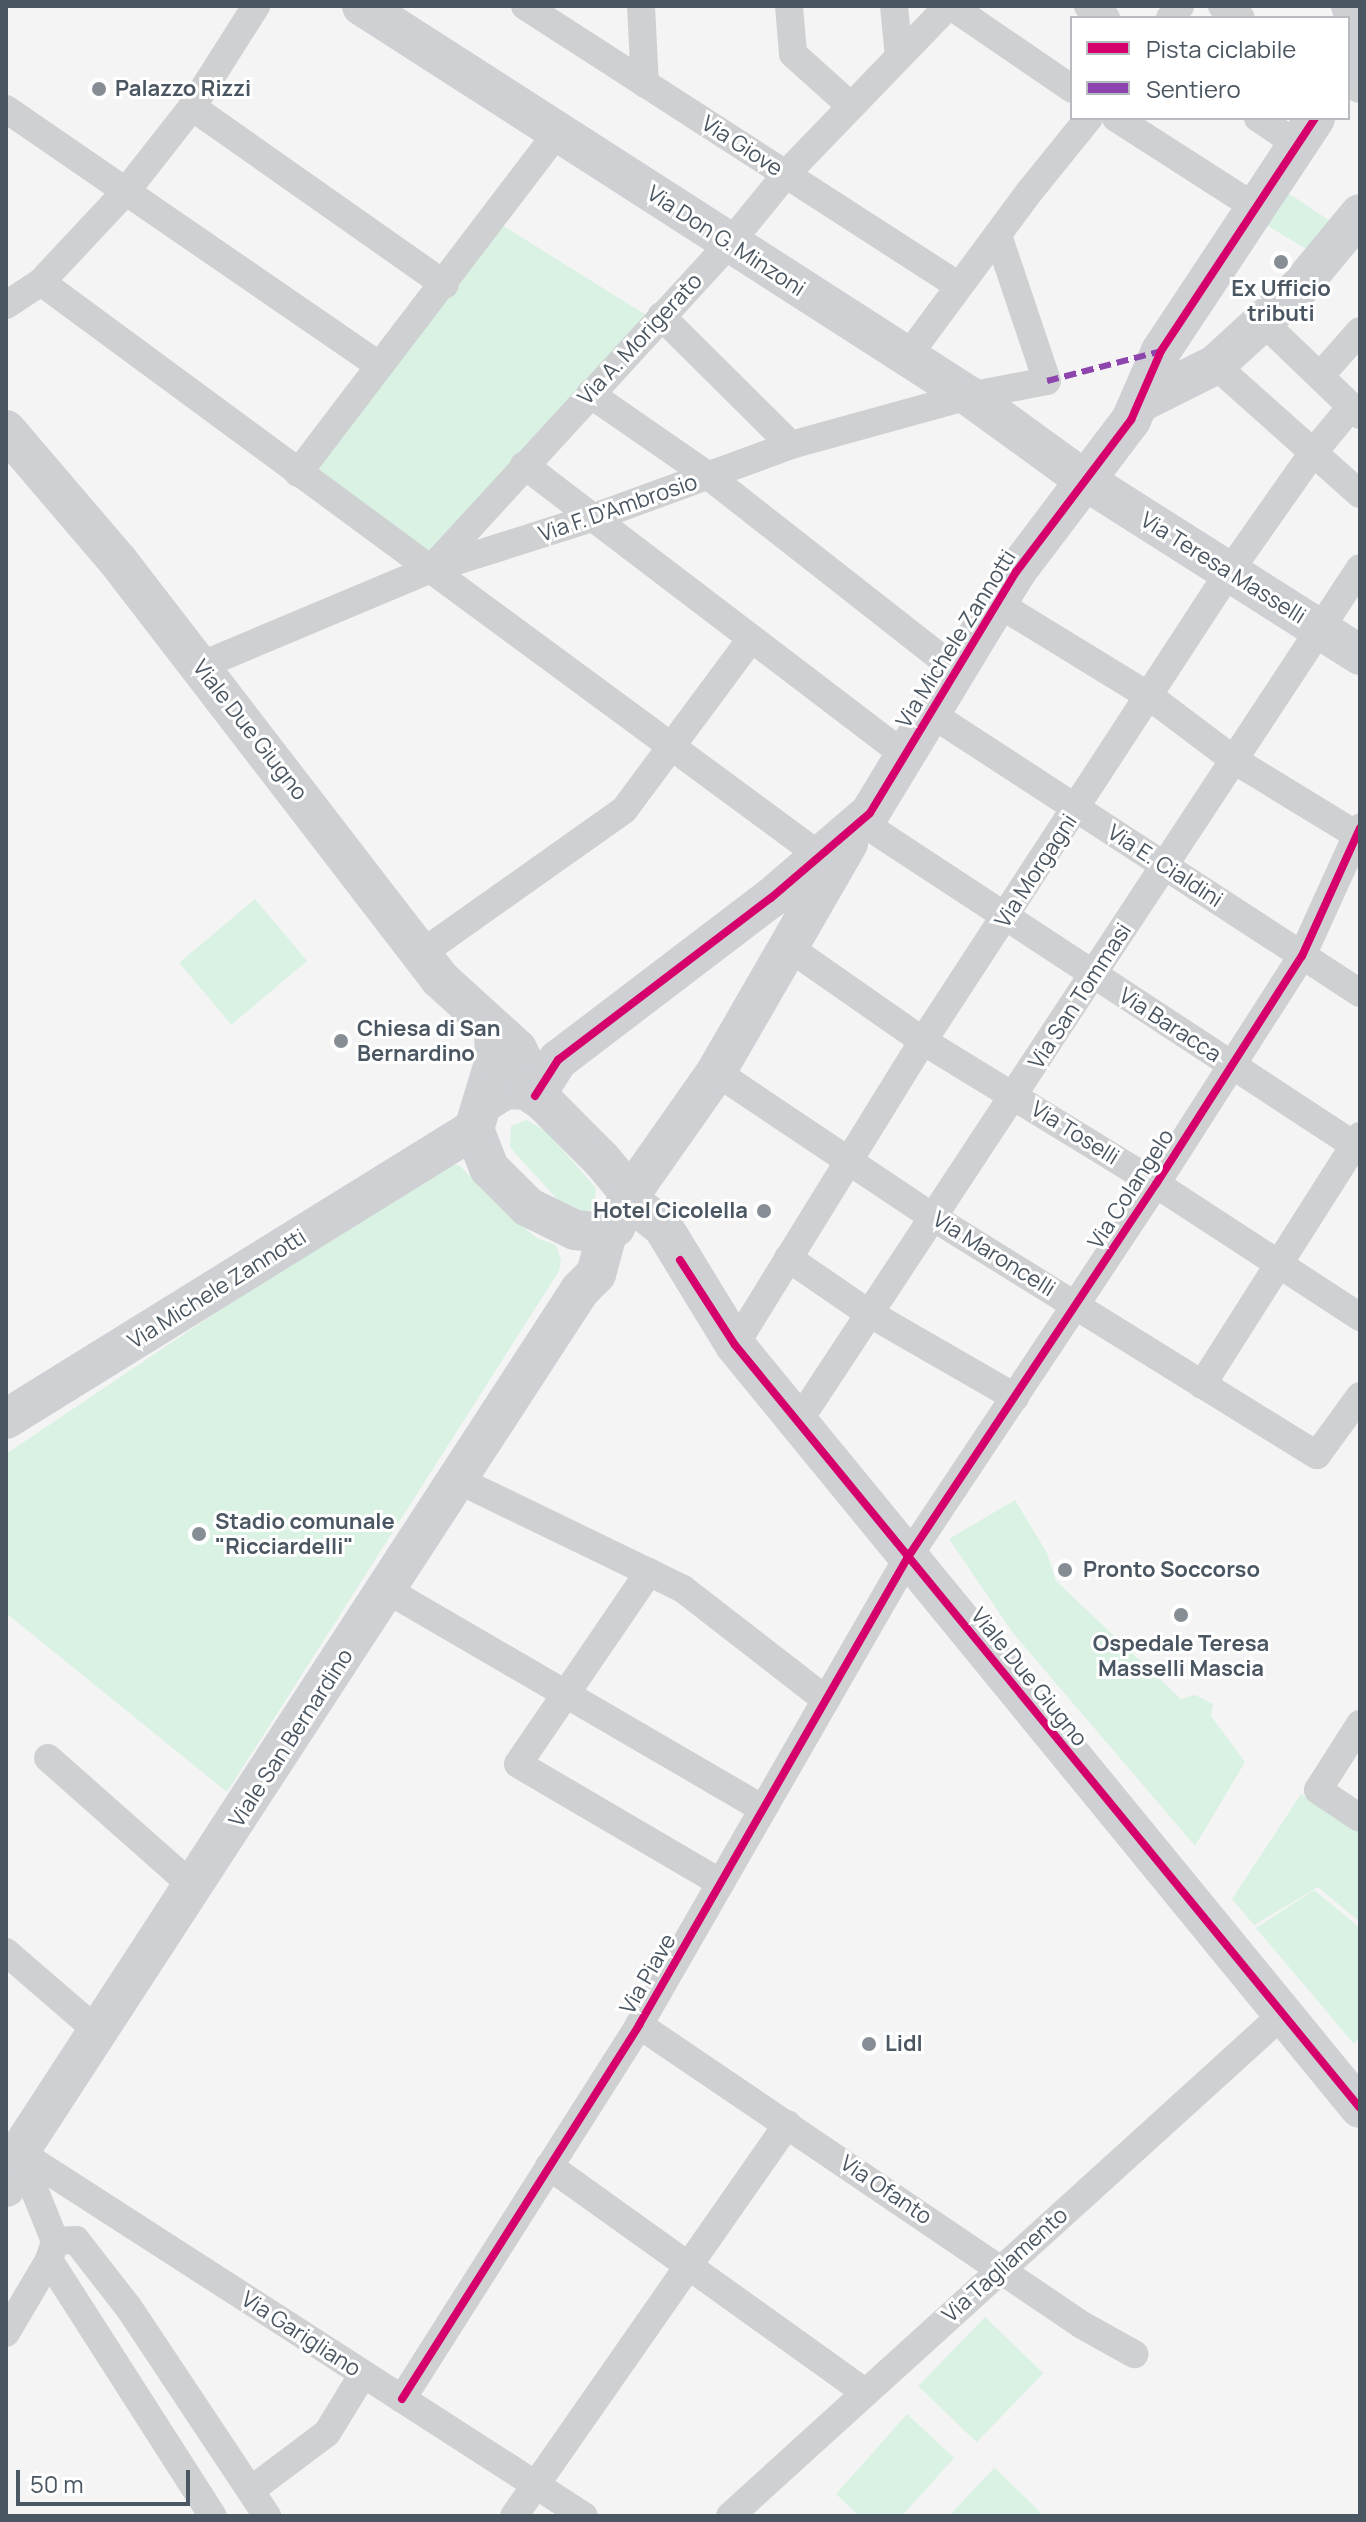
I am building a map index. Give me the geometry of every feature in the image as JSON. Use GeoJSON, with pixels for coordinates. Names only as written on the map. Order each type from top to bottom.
{"type":"FeatureCollection","features":[{"type":"Feature","properties":{"kind":"street"},"geometry":{"type":"LineString","coordinates":[[6,305],[41,282],[127,190],[192,107],[256,6]]}},
{"type":"Feature","properties":{"kind":"street","name":"Via Don G. Minzoni"},"geometry":{"type":"LineString","coordinates":[[362,6],[969,396],[1086,481]]}},
{"type":"Feature","properties":{"kind":"street","name":"Via Giove"},"geometry":{"type":"LineString","coordinates":[[525,6],[959,286]]}},
{"type":"Feature","properties":{"kind":"street"},"geometry":{"type":"LineString","coordinates":[[641,6],[645,84]]}},
{"type":"Feature","properties":{"kind":"street"},"geometry":{"type":"LineString","coordinates":[[789,6],[793,54],[851,106]]}},
{"type":"Feature","properties":{"kind":"street"},"geometry":{"type":"LineString","coordinates":[[894,6],[899,57]]}},
{"type":"Feature","properties":{"kind":"street"},"geometry":{"type":"LineString","coordinates":[[949,6],[1070,88]]}},
{"type":"Feature","properties":{"kind":"street","name":"Via A. Morigerato"},"geometry":{"type":"LineString","coordinates":[[431,569],[730,243],[786,174],[949,6]]}},
{"type":"Feature","properties":{"kind":"street"},"geometry":{"type":"LineString","coordinates":[[1351,6],[1360,12]]}},
{"type":"Feature","properties":{"kind":"street"},"geometry":{"type":"LineString","coordinates":[[192,107],[445,285]]}},
{"type":"Feature","properties":{"kind":"street"},"geometry":{"type":"LineString","coordinates":[[6,109],[378,365]]}},
{"type":"Feature","properties":{"kind":"street"},"geometry":{"type":"LineString","coordinates":[[907,357],[1087,120]]}},
{"type":"Feature","properties":{"kind":"street"},"geometry":{"type":"LineString","coordinates":[[1119,120],[1258,209]]}},
{"type":"Feature","properties":{"kind":"street"},"geometry":{"type":"LineString","coordinates":[[1265,120],[1306,131]]}},
{"type":"Feature","properties":{"kind":"street","name":"Via Michele Zannotti"},"geometry":{"type":"LineString","coordinates":[[6,1419],[428,1159],[506,1089],[532,1093],[558,1060],[771,898],[870,813],[1016,572],[1086,481],[1141,402],[1161,351],[1258,209],[1306,131]]}},
{"type":"Feature","properties":{"kind":"street"},"geometry":{"type":"LineString","coordinates":[[298,473],[378,365],[445,285],[558,132]]}},
{"type":"Feature","properties":{"kind":"street"},"geometry":{"type":"LineString","coordinates":[[1141,402],[1215,365],[1298,289],[1360,214]]}},
{"type":"Feature","properties":{"kind":"street","name":"Via F. D'Ambrosio"},"geometry":{"type":"LineString","coordinates":[[200,666],[431,569],[592,518],[791,445],[969,396],[1047,381],[998,235]]}},
{"type":"Feature","properties":{"kind":"street"},"geometry":{"type":"LineString","coordinates":[[41,282],[820,856]]}},
{"type":"Feature","properties":{"kind":"street"},"geometry":{"type":"LineString","coordinates":[[661,316],[791,445]]}},
{"type":"Feature","properties":{"kind":"street"},"geometry":{"type":"LineString","coordinates":[[1261,320],[1356,411]]}},
{"type":"Feature","properties":{"kind":"street"},"geometry":{"type":"LineString","coordinates":[[1320,376],[1360,331]]}},
{"type":"Feature","properties":{"kind":"street"},"geometry":{"type":"LineString","coordinates":[[1215,365],[1360,494]]}},
{"type":"Feature","properties":{"kind":"street"},"geometry":{"type":"LineString","coordinates":[[590,394],[710,477],[956,670]]}},
{"type":"Feature","properties":{"kind":"street","name":"Via Morgagni"},"geometry":{"type":"LineString","coordinates":[[735,1345],[923,1041],[1229,572],[1312,454],[1356,411]]}},
{"type":"Feature","properties":{"kind":"street","name":"Viale Due Giugno"},"geometry":{"type":"LineString","coordinates":[[6,430],[118,561],[440,979],[517,1049],[532,1093]]}},
{"type":"Feature","properties":{"kind":"street"},"geometry":{"type":"LineString","coordinates":[[524,465],[905,755]]}},
{"type":"Feature","properties":{"kind":"street","name":"Via Teresa Masselli"},"geometry":{"type":"LineString","coordinates":[[1086,481],[1360,655]]}},
{"type":"Feature","properties":{"kind":"street","name":"Via San Tommasi"},"geometry":{"type":"LineString","coordinates":[[798,1422],[867,1312],[1094,975],[1360,568]]}},
{"type":"Feature","properties":{"kind":"street"},"geometry":{"type":"LineString","coordinates":[[997,603],[1149,696],[1234,760],[1359,833]]}},
{"type":"Feature","properties":{"kind":"street"},"geometry":{"type":"LineString","coordinates":[[422,953],[624,810],[751,639]]}},
{"type":"Feature","properties":{"kind":"street","name":"Via E. Cialdini"},"geometry":{"type":"LineString","coordinates":[[930,713],[1360,993]]}},
{"type":"Feature","properties":{"kind":"street","name":"Via Michele Zannotti"},"geometry":{"type":"LineString","coordinates":[[611,1216],[716,1072],[791,949],[860,821]]}},
{"type":"Feature","properties":{"kind":"street","name":"Via Baracca"},"geometry":{"type":"LineString","coordinates":[[860,821],[1234,1066],[1358,1143]]}},
{"type":"Feature","properties":{"kind":"street","name":"Via Colangelo"},"geometry":{"type":"LineString","coordinates":[[908,1557],[1234,1066],[1302,956],[1359,833]]}},
{"type":"Feature","properties":{"kind":"street","name":"Via Toselli"},"geometry":{"type":"LineString","coordinates":[[791,949],[923,1041],[1156,1184],[1360,1317]]}},
{"type":"Feature","properties":{"kind":"street"},"geometry":{"type":"LineString","coordinates":[[489,1168],[478,1116],[495,1060],[494,1029]]}},
{"type":"Feature","properties":{"kind":"street","name":"Via Maroncelli"},"geometry":{"type":"LineString","coordinates":[[716,1072],[931,1216],[1317,1455],[1360,1396]]}},
{"type":"Feature","properties":{"kind":"street"},"geometry":{"type":"LineString","coordinates":[[428,1159],[463,1158],[489,1168],[528,1207],[611,1216],[601,1159],[532,1093]]}},
{"type":"Feature","properties":{"kind":"street"},"geometry":{"type":"LineString","coordinates":[[1202,1385],[1358,1143]]}},
{"type":"Feature","properties":{"kind":"street","name":"Viale Due Giugno"},"geometry":{"type":"LineString","coordinates":[[611,1216],[663,1227],[680,1260],[735,1345],[1282,2015],[1359,2104]]}},
{"type":"Feature","properties":{"kind":"street","name":"Viale San Bernardino"},"geometry":{"type":"LineString","coordinates":[[10,2169],[580,1290],[596,1274],[611,1216]]}},
{"type":"Feature","properties":{"kind":"street"},"geometry":{"type":"LineString","coordinates":[[788,1258],[867,1312],[1015,1397]]}},
{"type":"Feature","properties":{"kind":"street"},"geometry":{"type":"LineString","coordinates":[[458,1480],[683,1589],[826,1700]]}},
{"type":"Feature","properties":{"kind":"street","name":"Via Piave"},"geometry":{"type":"LineString","coordinates":[[402,2399],[639,2025],[908,1557]]}},
{"type":"Feature","properties":{"kind":"street"},"geometry":{"type":"LineString","coordinates":[[649,1572],[518,1764],[721,1883]]}},
{"type":"Feature","properties":{"kind":"street"},"geometry":{"type":"LineString","coordinates":[[387,1590],[568,1692],[763,1809]]}},
{"type":"Feature","properties":{"kind":"street"},"geometry":{"type":"LineString","coordinates":[[1357,1737],[1318,1790],[1360,1818]]}},
{"type":"Feature","properties":{"kind":"street"},"geometry":{"type":"LineString","coordinates":[[48,1758],[194,1887]]}},
{"type":"Feature","properties":{"kind":"street"},"geometry":{"type":"LineString","coordinates":[[6,1952],[100,2033]]}},
{"type":"Feature","properties":{"kind":"street","name":"Via Tagliamento"},"geometry":{"type":"LineString","coordinates":[[730,2516],[1282,2015]]}},
{"type":"Feature","properties":{"kind":"street","name":"Via Ofanto"},"geometry":{"type":"LineString","coordinates":[[639,2025],[1082,2325],[1134,2354]]}},
{"type":"Feature","properties":{"kind":"street"},"geometry":{"type":"LineString","coordinates":[[514,2516],[787,2124]]}},
{"type":"Feature","properties":{"kind":"street"},"geometry":{"type":"LineString","coordinates":[[549,2166],[865,2392]]}},
{"type":"Feature","properties":{"kind":"street"},"geometry":{"type":"LineString","coordinates":[[10,2169],[52,2250],[213,2516]]}},
{"type":"Feature","properties":{"kind":"street","name":"Via Garigliano"},"geometry":{"type":"LineString","coordinates":[[10,2169],[363,2374],[535,2489],[584,2516]]}},
{"type":"Feature","properties":{"kind":"street"},"geometry":{"type":"LineString","coordinates":[[6,2333],[52,2250],[76,2240],[129,2308],[267,2516]]}},
{"type":"Feature","properties":{"kind":"street"},"geometry":{"type":"LineString","coordinates":[[251,2490],[327,2433],[363,2374]]}},
{"type":"Feature","properties":{"kind":"green space"},"geometry":{"type":"Polygon","coordinates":[[[1285,191],[1339,227],[1311,252],[1260,221],[1285,191]]]}},
{"type":"Feature","properties":{"kind":"green space"},"geometry":{"type":"Polygon","coordinates":[[[497,222],[651,318],[430,562],[304,472],[497,222]]]}},
{"type":"Feature","properties":{"kind":"green space"},"geometry":{"type":"Polygon","coordinates":[[[255,899],[307,961],[231,1025],[179,963],[255,899]]]}},
{"type":"Feature","properties":{"kind":"green space"},"geometry":{"type":"Polygon","coordinates":[[[527,1120],[547,1132],[596,1188],[594,1208],[585,1213],[567,1210],[510,1147],[511,1126],[527,1120]]]}},
{"type":"Feature","properties":{"kind":"green space","name":"Stadio comunale \"Ricciardelli\""},"geometry":{"type":"Polygon","coordinates":[[[437,1164],[459,1165],[505,1212],[537,1238],[556,1245],[561,1260],[559,1271],[227,1792],[6,1613],[6,1454],[437,1164]]]}},
{"type":"Feature","properties":{"kind":"green space"},"geometry":{"type":"Polygon","coordinates":[[[1015,1500],[1047,1553],[1056,1581],[1181,1699],[1195,1695],[1213,1704],[1211,1716],[1245,1762],[1195,1846],[1013,1633],[949,1539],[1015,1500]]]}},
{"type":"Feature","properties":{"kind":"green space"},"geometry":{"type":"Polygon","coordinates":[[[1301,1794],[1360,1831],[1360,1922],[1318,1887],[1254,1925],[1232,1899],[1301,1794]]]}},
{"type":"Feature","properties":{"kind":"green space"},"geometry":{"type":"Polygon","coordinates":[[[1314,1890],[1360,1928],[1360,2037],[1354,2044],[1256,1928],[1314,1890]]]}},
{"type":"Feature","properties":{"kind":"green space"},"geometry":{"type":"Polygon","coordinates":[[[985,2317],[1043,2373],[977,2442],[918,2386],[985,2317]]]}},
{"type":"Feature","properties":{"kind":"green space"},"geometry":{"type":"Polygon","coordinates":[[[907,2414],[954,2458],[902,2516],[859,2516],[836,2494],[907,2414]]]}},
{"type":"Feature","properties":{"kind":"green space"},"geometry":{"type":"Polygon","coordinates":[[[995,2468],[1044,2516],[949,2516],[995,2468]]]}},
{"type":"Feature","properties":{"kind":"marked path"},"geometry":{"type":"LineString","coordinates":[[1047,381],[1161,351]]}},
{"type":"Feature","properties":{"kind":"cycle path"},"geometry":{"type":"LineString","coordinates":[[535,1096],[558,1060],[771,898],[870,813],[1016,572],[1131,420],[1161,351],[1314,120]]}},
{"type":"Feature","properties":{"kind":"cycle path"},"geometry":{"type":"LineString","coordinates":[[402,2399],[639,2025],[908,1557],[1156,1184],[1302,956],[1360,828]]}},
{"type":"Feature","properties":{"kind":"cycle path"},"geometry":{"type":"LineString","coordinates":[[680,1260],[735,1345],[1360,2108]]}},
{"type":"Feature","properties":{"kind":"place","name":"Palazzo Rizzi"},"geometry":{"type":"Point","coordinates":[99,89]}},
{"type":"Feature","properties":{"kind":"place","name":"Ex Ufficio tributi"},"geometry":{"type":"Point","coordinates":[1281,262]}},
{"type":"Feature","properties":{"kind":"place","name":"Chiesa di San Bernardino"},"geometry":{"type":"Point","coordinates":[341,1041]}},
{"type":"Feature","properties":{"kind":"place","name":"Hotel Cicolella"},"geometry":{"type":"Point","coordinates":[764,1211]}},
{"type":"Feature","properties":{"kind":"place","name":"Stadio comunale \"Ricciardelli\""},"geometry":{"type":"Point","coordinates":[199,1534]}},
{"type":"Feature","properties":{"kind":"place","name":"Pronto Soccorso"},"geometry":{"type":"Point","coordinates":[1065,1570]}},
{"type":"Feature","properties":{"kind":"place","name":"Ospedale Teresa Masselli Mascia"},"geometry":{"type":"Point","coordinates":[1181,1615]}},
{"type":"Feature","properties":{"kind":"place","name":"Lidl"},"geometry":{"type":"Point","coordinates":[869,2044]}}]}
